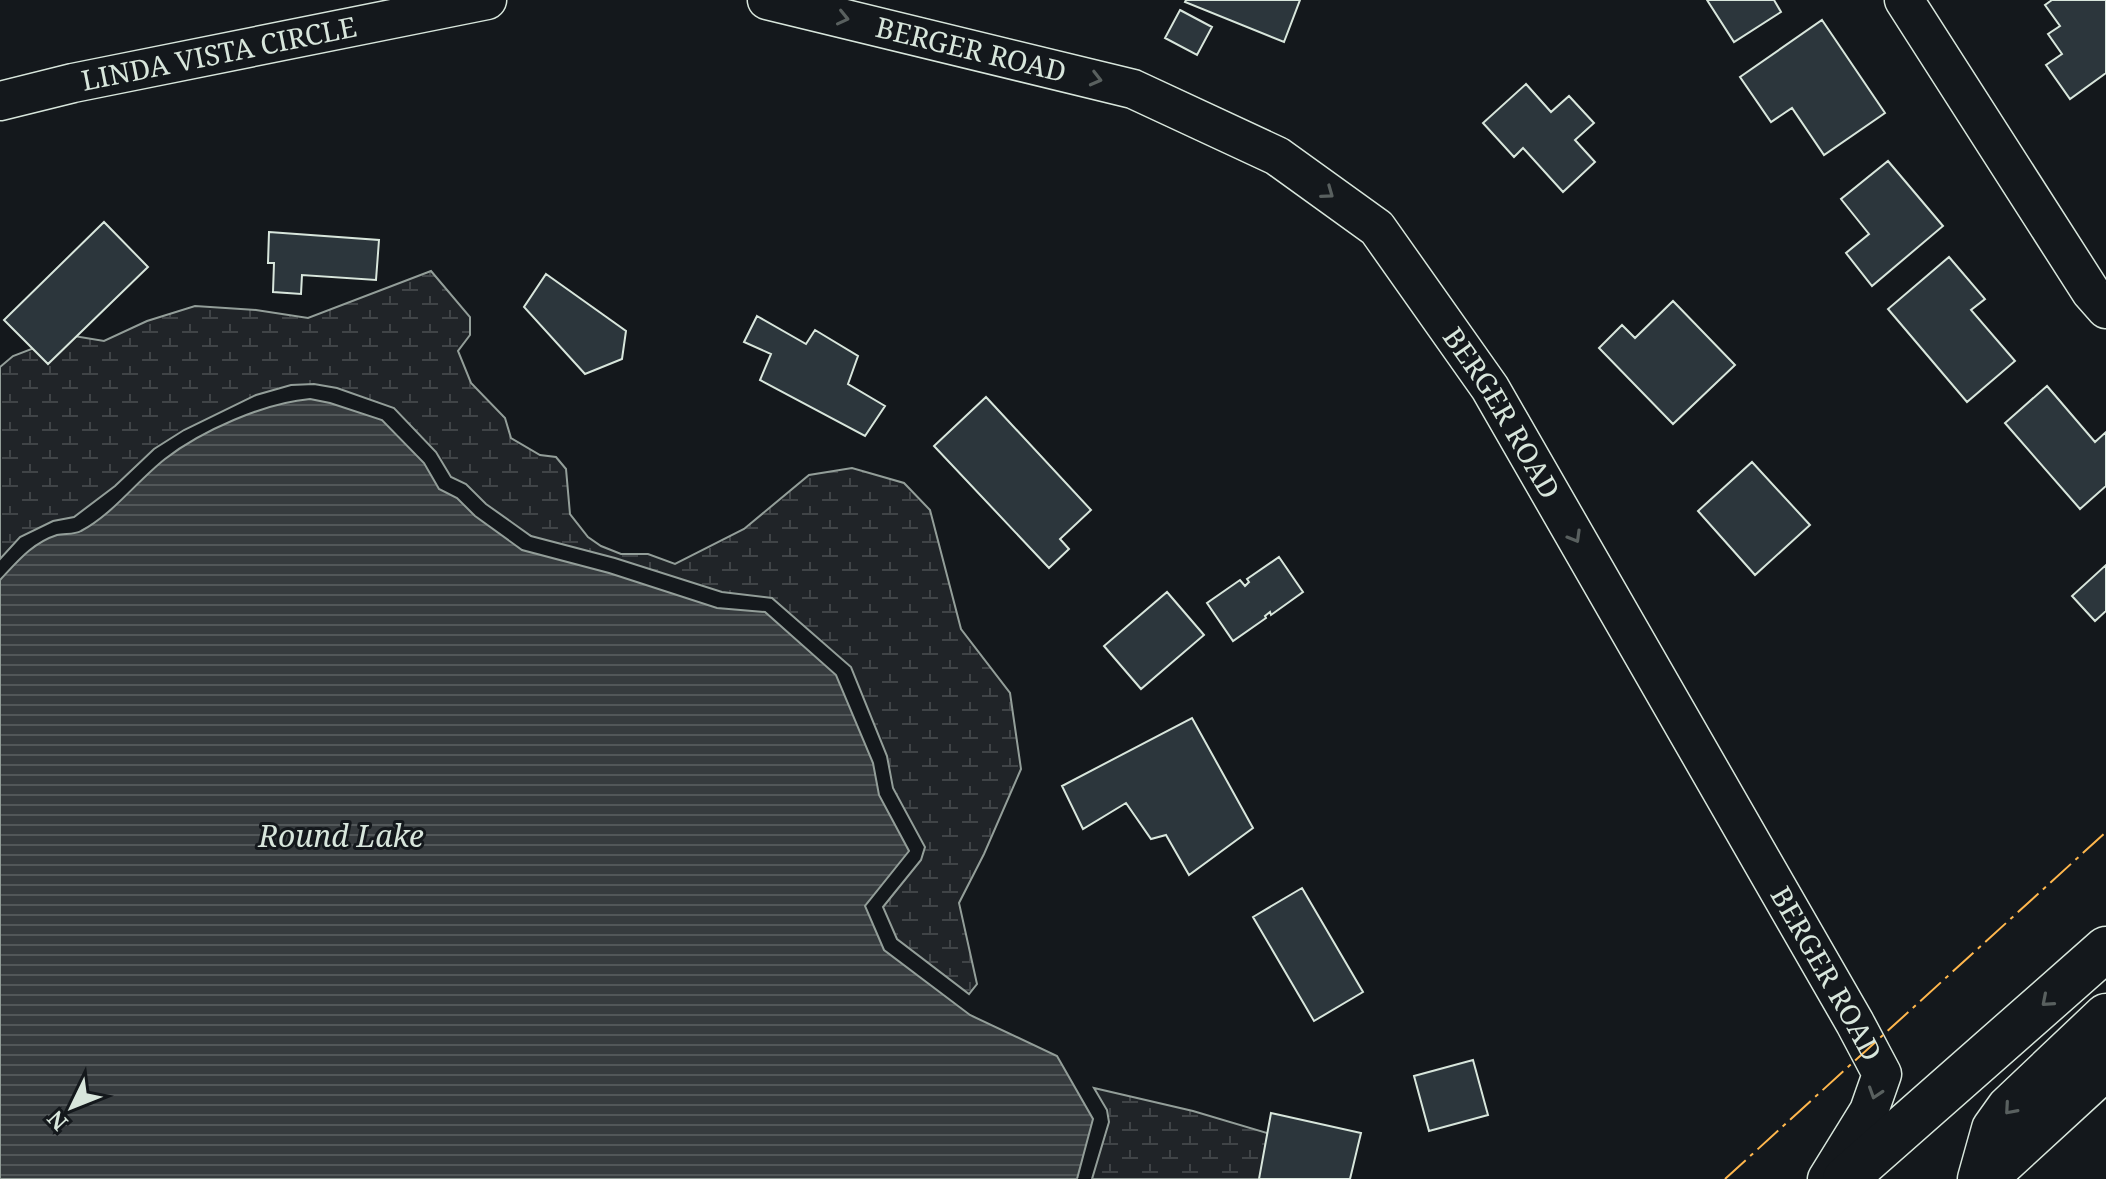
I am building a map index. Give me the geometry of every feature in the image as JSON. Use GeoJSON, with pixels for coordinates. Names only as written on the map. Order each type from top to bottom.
{"type":"FeatureCollection","features":[{"type":"Feature","properties":{"kind":"main road"},"geometry":{"type":"LineString","coordinates":[[1845,1179],[2106,949]]}},
{"type":"Feature","properties":{"kind":"main road"},"geometry":{"type":"LineString","coordinates":[[1982,1179],[1994,1129],[2009,1108],[2106,1016]]}},
{"type":"Feature","properties":{"kind":"main road"},"geometry":{"type":"LineString","coordinates":[[1982,1179],[2106,1067]]}},
{"type":"Feature","properties":{"kind":"street","name":"LINDA VISTA CIRCLE"},"geometry":{"type":"LineString","coordinates":[[0,101],[73,83],[487,0]]}},
{"type":"Feature","properties":{"kind":"street","name":"BERGER ROAD"},"geometry":{"type":"LineString","coordinates":[[767,0],[1133,89],[1277,156],[1377,228],[1490,388],[1882,1074],[1869,1111],[1827,1179]]}},
{"type":"Feature","properties":{"kind":"street"},"geometry":{"type":"LineString","coordinates":[[1904,0],[2091,292],[2106,309]]}},
{"type":"Feature","properties":{"kind":"green space"},"geometry":{"type":"Polygon","coordinates":[[[431,271],[470,317],[470,335],[458,351],[471,383],[505,418],[511,438],[540,455],[556,457],[566,469],[570,514],[588,537],[601,546],[621,554],[648,554],[675,564],[744,529],[809,475],[852,468],[904,483],[930,510],[961,629],[1010,693],[1021,769],[959,903],[977,984],[969,994],[897,939],[883,907],[921,860],[925,847],[893,788],[887,756],[851,667],[772,598],[722,592],[615,558],[531,536],[486,504],[466,484],[451,477],[436,452],[394,408],[337,388],[314,384],[291,385],[256,395],[184,430],[154,449],[115,486],[74,517],[53,521],[20,537],[0,559],[0,367],[13,356],[68,335],[104,341],[147,321],[195,306],[256,310],[308,318],[431,271]]]}},
{"type":"Feature","properties":{"kind":"green space"},"geometry":{"type":"Polygon","coordinates":[[[1094,1088],[1193,1111],[1311,1146],[1348,1179],[1092,1179],[1109,1122],[1107,1110],[1094,1088]]]}},
{"type":"Feature","properties":{"kind":"water","name":"Round Lake"},"geometry":{"type":"Polygon","coordinates":[[[310,399],[382,420],[424,463],[439,489],[457,498],[475,516],[522,550],[609,573],[717,608],[765,612],[836,675],[873,763],[879,795],[909,851],[865,906],[884,950],[970,1015],[1057,1056],[1093,1119],[1077,1179],[0,1179],[0,580],[40,543],[57,535],[78,532],[93,524],[165,459],[196,438],[253,412],[310,399]]]}},
{"type":"Feature","properties":{"kind":"building"},"geometry":{"type":"Polygon","coordinates":[[[1186,0],[1300,0],[1284,42],[1186,0]]]}},
{"type":"Feature","properties":{"kind":"building"},"geometry":{"type":"Polygon","coordinates":[[[1707,0],[1774,0],[1781,12],[1734,42],[1707,0]]]}},
{"type":"Feature","properties":{"kind":"building"},"geometry":{"type":"Polygon","coordinates":[[[2052,0],[2106,0],[2106,73],[2070,99],[2046,65],[2062,54],[2048,34],[2060,26],[2045,5],[2052,0]]]}},
{"type":"Feature","properties":{"kind":"building"},"geometry":{"type":"Polygon","coordinates":[[[1180,10],[1212,27],[1197,55],[1165,38],[1180,10]]]}},
{"type":"Feature","properties":{"kind":"building"},"geometry":{"type":"Polygon","coordinates":[[[1822,20],[1885,113],[1824,155],[1792,108],[1771,122],[1740,77],[1822,20]]]}},
{"type":"Feature","properties":{"kind":"building"},"geometry":{"type":"Polygon","coordinates":[[[1526,84],[1551,112],[1569,96],[1594,123],[1575,140],[1595,162],[1563,192],[1523,148],[1514,157],[1483,123],[1526,84]]]}},
{"type":"Feature","properties":{"kind":"building"},"geometry":{"type":"Polygon","coordinates":[[[1888,161],[1943,226],[1872,286],[1846,253],[1869,234],[1841,199],[1888,161]]]}},
{"type":"Feature","properties":{"kind":"building"},"geometry":{"type":"Polygon","coordinates":[[[104,222],[148,267],[48,364],[4,320],[104,222]]]}},
{"type":"Feature","properties":{"kind":"building"},"geometry":{"type":"Polygon","coordinates":[[[269,232],[379,240],[376,280],[302,275],[301,294],[273,292],[274,263],[268,263],[269,232]]]}},
{"type":"Feature","properties":{"kind":"building"},"geometry":{"type":"Polygon","coordinates":[[[1949,257],[1985,299],[1971,310],[2015,361],[1967,402],[1888,309],[1949,257]]]}},
{"type":"Feature","properties":{"kind":"building"},"geometry":{"type":"Polygon","coordinates":[[[546,274],[626,331],[622,359],[585,374],[524,307],[546,274]]]}},
{"type":"Feature","properties":{"kind":"building"},"geometry":{"type":"Polygon","coordinates":[[[1673,301],[1735,365],[1673,424],[1599,348],[1622,325],[1635,338],[1673,301]]]}},
{"type":"Feature","properties":{"kind":"building"},"geometry":{"type":"Polygon","coordinates":[[[757,316],[806,344],[815,330],[858,356],[848,384],[885,406],[865,436],[760,380],[771,354],[744,342],[757,316]]]}},
{"type":"Feature","properties":{"kind":"building"},"geometry":{"type":"Polygon","coordinates":[[[2047,386],[2095,442],[2106,432],[2106,486],[2080,509],[2005,423],[2047,386]]]}},
{"type":"Feature","properties":{"kind":"building"},"geometry":{"type":"Polygon","coordinates":[[[986,397],[1091,510],[1060,539],[1069,549],[1049,568],[934,446],[986,397]]]}},
{"type":"Feature","properties":{"kind":"building"},"geometry":{"type":"Polygon","coordinates":[[[1752,462],[1810,525],[1755,575],[1698,511],[1752,462]]]}},
{"type":"Feature","properties":{"kind":"building"},"geometry":{"type":"Polygon","coordinates":[[[1279,557],[1303,592],[1271,615],[1270,612],[1233,641],[1207,603],[1240,580],[1245,586],[1249,582],[1247,579],[1279,557]]]}},
{"type":"Feature","properties":{"kind":"building"},"geometry":{"type":"Polygon","coordinates":[[[2106,565],[2106,611],[2095,621],[2072,596],[2106,565]]]}},
{"type":"Feature","properties":{"kind":"building"},"geometry":{"type":"Polygon","coordinates":[[[1167,592],[1204,635],[1141,689],[1104,646],[1167,592]]]}},
{"type":"Feature","properties":{"kind":"building"},"geometry":{"type":"Polygon","coordinates":[[[1192,718],[1253,828],[1189,875],[1166,835],[1151,839],[1126,803],[1083,829],[1062,786],[1192,718]]]}},
{"type":"Feature","properties":{"kind":"building"},"geometry":{"type":"Polygon","coordinates":[[[1302,888],[1363,992],[1314,1021],[1253,917],[1302,888]]]}},
{"type":"Feature","properties":{"kind":"building"},"geometry":{"type":"Polygon","coordinates":[[[1473,1060],[1488,1115],[1429,1131],[1414,1076],[1473,1060]]]}},
{"type":"Feature","properties":{"kind":"building"},"geometry":{"type":"Polygon","coordinates":[[[1271,1113],[1361,1133],[1350,1179],[1259,1179],[1271,1113]]]}},
{"type":"Feature","properties":{"kind":"power"},"geometry":{"type":"LineString","coordinates":[[1725,1179],[2106,832]]}}]}
